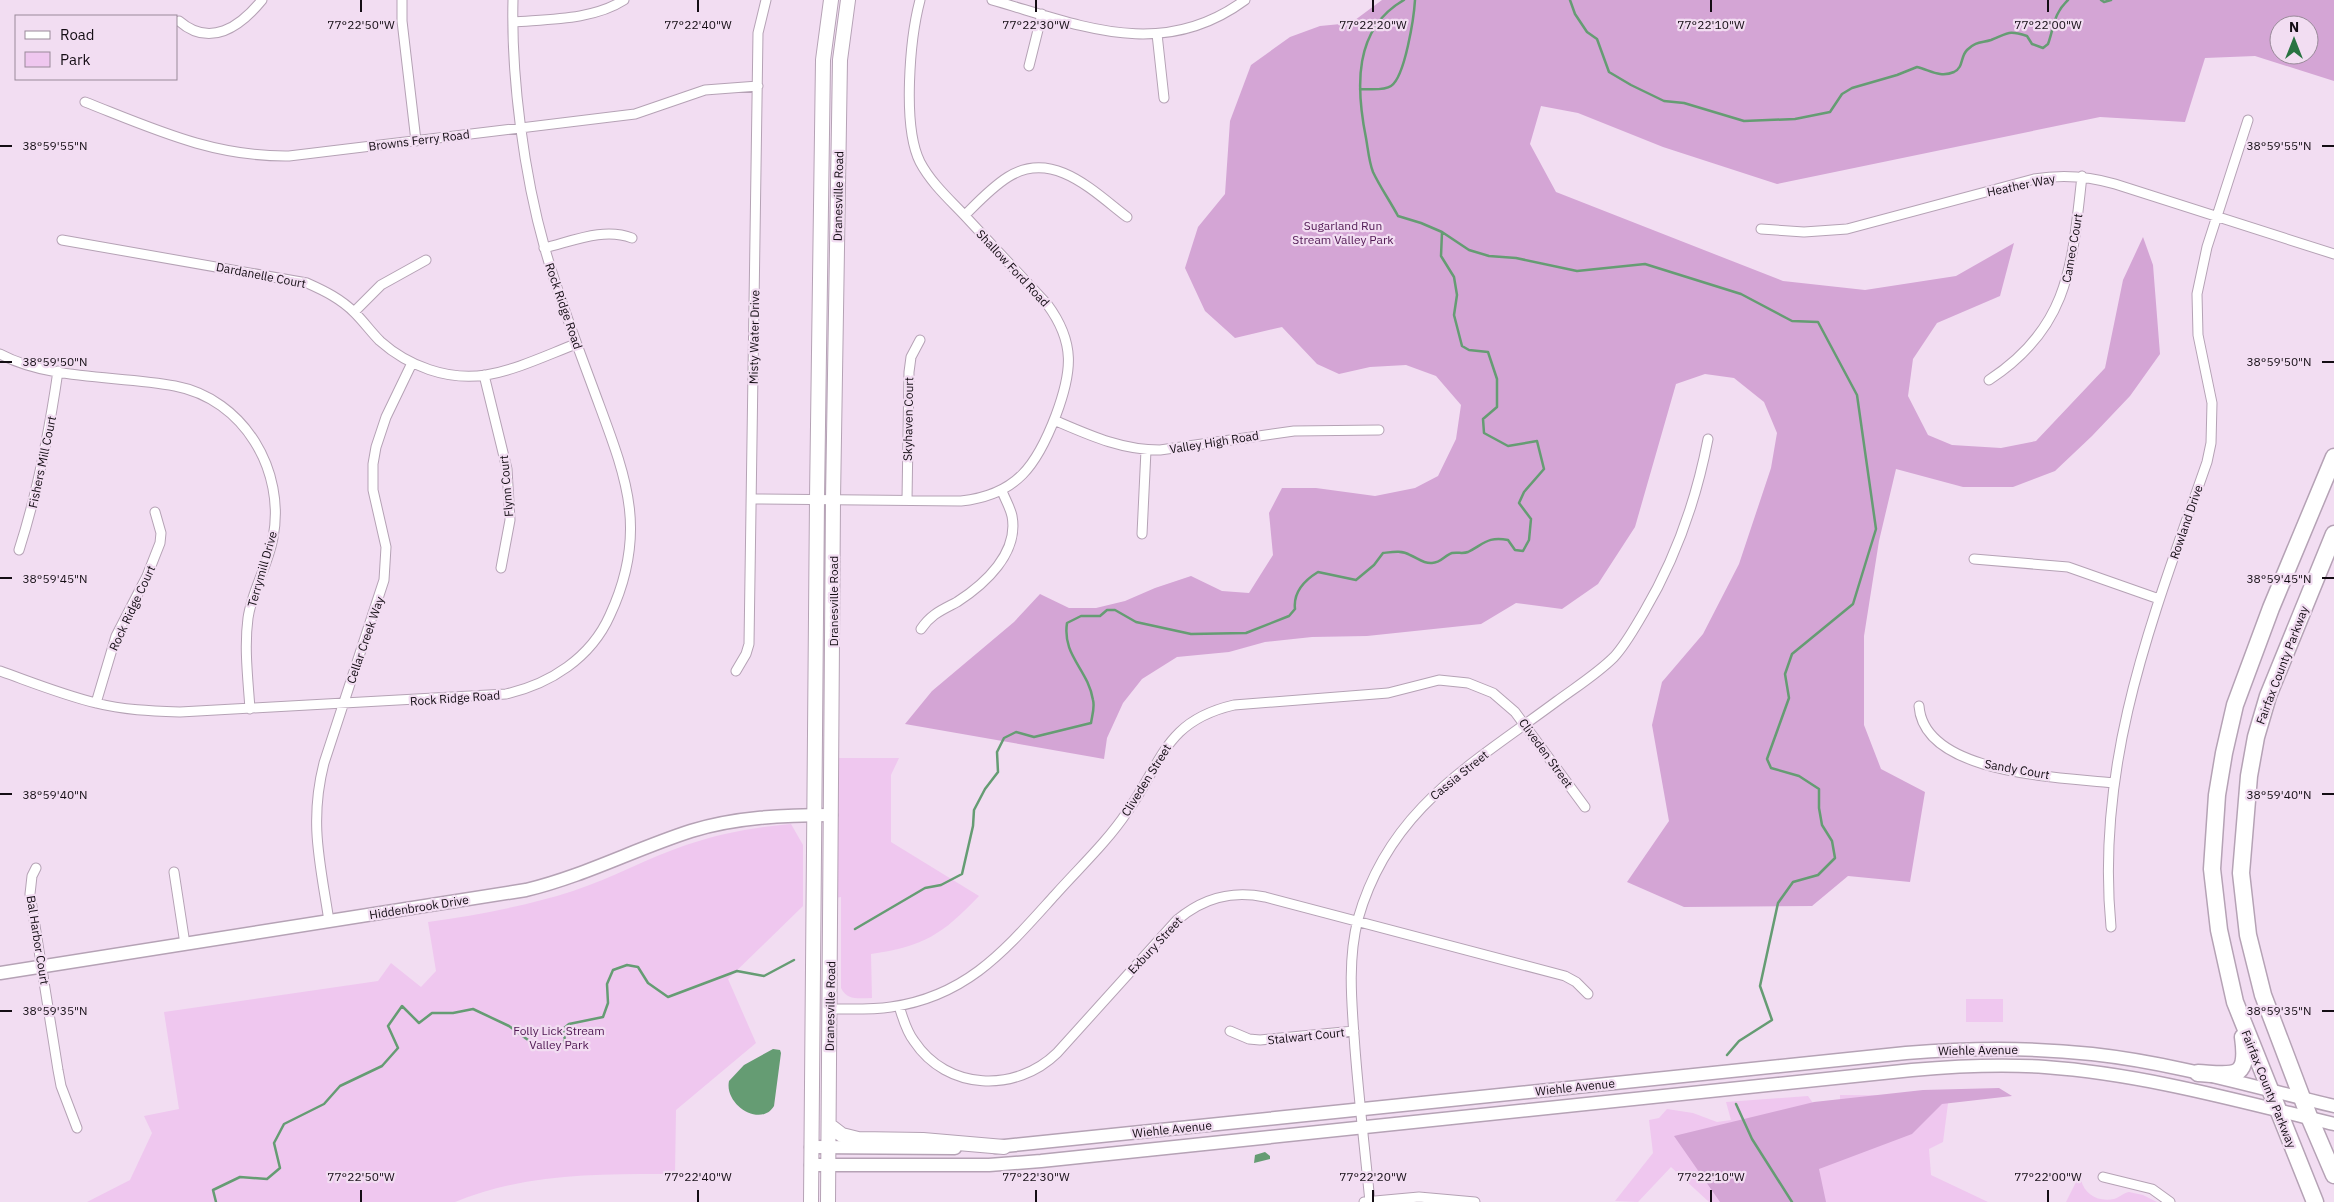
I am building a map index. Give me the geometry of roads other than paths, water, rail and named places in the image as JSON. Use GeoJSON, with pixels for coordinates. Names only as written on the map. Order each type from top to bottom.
{"type":"FeatureCollection","features":[{"type":"Feature","properties":{"kind":"highway","name":"Fairfax County Parkway"},"geometry":{"type":"LineString","coordinates":[[2315,1202],[2239,1012],[2222,950],[2214,888],[2214,838],[2224,754],[2235,705],[2252,657],[2334,457]]}},
{"type":"Feature","properties":{"kind":"highway","name":"Fairfax County Parkway"},"geometry":{"type":"LineString","coordinates":[[2334,534],[2266,704],[2256,737],[2249,776],[2242,840],[2242,894],[2252,954],[2270,1018],[2334,1175]]}},
{"type":"Feature","properties":{"kind":"highway"},"geometry":{"type":"LineString","coordinates":[[2198,1073],[2231,1074],[2243,1067],[2244,1049],[2239,1012]]}},
{"type":"Feature","properties":{"kind":"main road"},"geometry":{"type":"LineString","coordinates":[[828,0],[847,3]]}},
{"type":"Feature","properties":{"kind":"main road","name":"Dranesville Road"},"geometry":{"type":"LineString","coordinates":[[811,1202],[823,60],[828,0]]}},
{"type":"Feature","properties":{"kind":"main road","name":"Dranesville Road"},"geometry":{"type":"LineString","coordinates":[[828,1202],[831,1009],[833,500],[840,60],[847,3]]}},
{"type":"Feature","properties":{"kind":"main road","name":"Hiddenbrook Drive"},"geometry":{"type":"LineString","coordinates":[[0,973],[526,890],[582,874],[693,831],[750,819],[831,815]]}},
{"type":"Feature","properties":{"kind":"main road","name":"Wiehle Avenue"},"geometry":{"type":"LineString","coordinates":[[811,1147],[1004,1147],[1943,1050],[2018,1048],[2094,1054],[2198,1073],[2334,1106]]}},
{"type":"Feature","properties":{"kind":"main road","name":"Wiehle Avenue"},"geometry":{"type":"LineString","coordinates":[[811,1165],[997,1164],[1937,1068],[1990,1066],[2044,1067],[2144,1080],[2334,1124]]}},
{"type":"Feature","properties":{"kind":"main road"},"geometry":{"type":"LineString","coordinates":[[829,1125],[842,1135],[858,1139],[923,1140],[1004,1147]]}},
{"type":"Feature","properties":{"kind":"street"},"geometry":{"type":"LineString","coordinates":[[179,21],[194,32],[204,34],[221,32],[244,18],[262,0]]}},
{"type":"Feature","properties":{"kind":"street"},"geometry":{"type":"LineString","coordinates":[[402,0],[402,21],[416,141]]}},
{"type":"Feature","properties":{"kind":"street","name":"Rock Ridge Road"},"geometry":{"type":"LineString","coordinates":[[0,671],[67,695],[96,703],[161,712],[493,696],[519,691],[543,682],[571,664],[602,630],[618,598],[629,555],[631,525],[629,501],[620,462],[576,344],[544,248],[530,182],[522,128],[513,22],[513,0]]}},
{"type":"Feature","properties":{"kind":"street"},"geometry":{"type":"LineString","coordinates":[[513,22],[593,14],[606,10],[624,0]]}},
{"type":"Feature","properties":{"kind":"street","name":"Misty Water Drive"},"geometry":{"type":"LineString","coordinates":[[736,671],[746,654],[749,644],[758,33],[766,0]]}},
{"type":"Feature","properties":{"kind":"street","name":"Shallow Ford Road"},"geometry":{"type":"LineString","coordinates":[[752,499],[961,501],[987,497],[1002,491],[1025,474],[1034,462],[1054,420],[1066,388],[1069,365],[1068,348],[1061,325],[1047,304],[964,215],[926,172],[919,160],[911,132],[912,38],[920,0]]}},
{"type":"Feature","properties":{"kind":"street"},"geometry":{"type":"LineString","coordinates":[[992,0],[1100,31],[1119,34],[1157,34],[1195,26],[1235,3],[1245,0]]}},
{"type":"Feature","properties":{"kind":"street"},"geometry":{"type":"LineString","coordinates":[[1029,66],[1042,14]]}},
{"type":"Feature","properties":{"kind":"street"},"geometry":{"type":"LineString","coordinates":[[1157,34],[1164,98]]}},
{"type":"Feature","properties":{"kind":"street","name":"Browns Ferry Road"},"geometry":{"type":"LineString","coordinates":[[84,102],[199,145],[243,154],[289,156],[634,114],[705,90],[758,86]]}},
{"type":"Feature","properties":{"kind":"street","name":"Rowland Drive"},"geometry":{"type":"LineString","coordinates":[[2111,927],[2108,858],[2113,783],[2128,707],[2159,598],[2207,462],[2211,443],[2212,403],[2198,335],[2197,294],[2200,273],[2248,120]]}},
{"type":"Feature","properties":{"kind":"street"},"geometry":{"type":"LineString","coordinates":[[964,215],[1010,176],[1037,168],[1063,172],[1075,178],[1127,217]]}},
{"type":"Feature","properties":{"kind":"street","name":"Heather Way"},"geometry":{"type":"LineString","coordinates":[[1761,229],[1804,232],[1847,229],[2034,179],[2082,176],[2115,184],[2334,254]]}},
{"type":"Feature","properties":{"kind":"street","name":"Cameo Court"},"geometry":{"type":"LineString","coordinates":[[1989,380],[2020,357],[2033,343],[2056,308],[2070,270],[2082,176]]}},
{"type":"Feature","properties":{"kind":"street"},"geometry":{"type":"LineString","coordinates":[[544,248],[600,234],[622,234],[632,238]]}},
{"type":"Feature","properties":{"kind":"street","name":"Dardanelle Court"},"geometry":{"type":"LineString","coordinates":[[62,240],[300,281],[327,292],[354,312],[382,343],[412,363],[450,374],[484,376],[576,344]]}},
{"type":"Feature","properties":{"kind":"street"},"geometry":{"type":"LineString","coordinates":[[354,312],[381,286],[426,260]]}},
{"type":"Feature","properties":{"kind":"street","name":"Skyhaven Court"},"geometry":{"type":"LineString","coordinates":[[907,500],[909,372],[911,357],[920,340]]}},
{"type":"Feature","properties":{"kind":"street","name":"Terrymill Drive"},"geometry":{"type":"LineString","coordinates":[[0,354],[35,367],[166,384],[198,393],[228,411],[246,428],[256,442],[269,471],[274,488],[275,520],[271,548],[248,617],[246,648],[250,709]]}},
{"type":"Feature","properties":{"kind":"street","name":"Cellar Creek Way"},"geometry":{"type":"LineString","coordinates":[[328,921],[317,847],[316,809],[324,763],[384,580],[386,547],[373,483],[376,447],[386,417],[412,363]]}},
{"type":"Feature","properties":{"kind":"street","name":"Fishers Mill Court"},"geometry":{"type":"LineString","coordinates":[[19,550],[37,491],[49,434],[58,371]]}},
{"type":"Feature","properties":{"kind":"street","name":"Flynn Court"},"geometry":{"type":"LineString","coordinates":[[484,376],[507,469],[510,520],[501,568]]}},
{"type":"Feature","properties":{"kind":"street","name":"Valley High Road"},"geometry":{"type":"LineString","coordinates":[[1054,420],[1106,442],[1146,450],[1160,450],[1294,431],[1378,430]]}},
{"type":"Feature","properties":{"kind":"street","name":"Cassia Street"},"geometry":{"type":"LineString","coordinates":[[1370,1202],[1360,1109],[1351,968],[1358,921],[1366,896],[1387,851],[1417,811],[1449,780],[1602,668],[1627,640],[1661,584],[1676,551],[1696,491],[1708,439]]}},
{"type":"Feature","properties":{"kind":"street"},"geometry":{"type":"LineString","coordinates":[[1142,534],[1146,450]]}},
{"type":"Feature","properties":{"kind":"street"},"geometry":{"type":"LineString","coordinates":[[921,629],[935,613],[956,602],[981,584],[1002,560],[1011,537],[1012,514],[1002,491]]}},
{"type":"Feature","properties":{"kind":"street","name":"Rock Ridge Court"},"geometry":{"type":"LineString","coordinates":[[96,703],[116,636],[147,576],[160,543],[161,533],[155,512]]}},
{"type":"Feature","properties":{"kind":"street"},"geometry":{"type":"LineString","coordinates":[[1974,559],[2068,567],[2159,598]]}},
{"type":"Feature","properties":{"kind":"street","name":"Cliveden Street"},"geometry":{"type":"LineString","coordinates":[[831,1009],[899,1006],[942,993],[961,984],[994,961],[1127,813],[1170,740],[1206,713],[1234,705],[1388,693],[1426,682],[1454,680],[1468,683],[1493,693],[1516,712],[1586,807]]}},
{"type":"Feature","properties":{"kind":"street","name":"Sandy Court"},"geometry":{"type":"LineString","coordinates":[[1919,706],[1920,716],[1928,734],[1945,747],[1968,759],[2000,769],[2113,783]]}},
{"type":"Feature","properties":{"kind":"street","name":"Bal Harbor Court"},"geometry":{"type":"LineString","coordinates":[[36,868],[32,876],[30,894],[61,1086],[77,1128]]}},
{"type":"Feature","properties":{"kind":"street"},"geometry":{"type":"LineString","coordinates":[[174,872],[185,944]]}},
{"type":"Feature","properties":{"kind":"street","name":"Exbury Street"},"geometry":{"type":"LineString","coordinates":[[899,1006],[914,1041],[937,1065],[971,1080],[1002,1082],[1028,1074],[1050,1061],[1176,920],[1199,904],[1224,895],[1253,894],[1565,976],[1576,982],[1588,994]]}},
{"type":"Feature","properties":{"kind":"street","name":"Stalwart Court"},"geometry":{"type":"LineString","coordinates":[[1230,1031],[1249,1039],[1260,1040],[1354,1031]]}},
{"type":"Feature","properties":{"kind":"street"},"geometry":{"type":"LineString","coordinates":[[2104,1177],[2152,1189],[2170,1202]]}},
{"type":"Feature","properties":{"kind":"street"},"geometry":{"type":"LineString","coordinates":[[1364,1202],[1419,1197],[1475,1202]]}},
{"type":"Feature","properties":{"kind":"waterway"},"geometry":{"type":"LineString","coordinates":[[1404,0],[1387,12],[1375,27],[1367,43],[1362,61],[1360,80],[1363,119],[1373,172],[1398,216],[1442,232],[1469,250],[1489,256],[1516,258],[1577,271],[1645,264],[1741,294],[1792,321],[1818,322],[1857,395],[1876,529],[1853,604],[1792,654],[1785,674],[1789,698],[1767,759],[1771,768],[1799,776],[1819,789],[1819,808],[1822,825],[1832,841],[1835,858],[1818,875],[1793,882],[1778,903],[1760,986],[1772,1020],[1739,1041],[1727,1055]]}},
{"type":"Feature","properties":{"kind":"waterway"},"geometry":{"type":"LineString","coordinates":[[1360,89],[1384,89],[1391,86],[1396,80],[1401,71],[1408,46],[1415,0]]}},
{"type":"Feature","properties":{"kind":"waterway"},"geometry":{"type":"LineString","coordinates":[[1570,0],[1575,14],[1587,32],[1597,39],[1609,72],[1664,101],[1684,103],[1744,121],[1795,119],[1830,112],[1842,94],[1852,88],[1917,67],[1940,74],[1949,74],[1957,70],[1970,47],[2009,33],[2027,36],[2032,44],[2043,48],[2048,44],[2059,11],[2068,0]]}},
{"type":"Feature","properties":{"kind":"waterway"},"geometry":{"type":"LineString","coordinates":[[2101,0],[2104,2],[2111,0]]}},
{"type":"Feature","properties":{"kind":"waterway"},"geometry":{"type":"LineString","coordinates":[[855,929],[925,888],[941,885],[962,874],[973,826],[974,810],[985,789],[998,772],[997,752],[1004,738],[1016,732],[1034,737],[1091,723],[1094,709],[1093,700],[1086,680],[1068,645],[1066,635],[1067,623],[1081,616],[1100,616],[1107,610],[1115,610],[1136,622],[1191,634],[1246,633],[1289,616],[1295,609],[1296,597],[1301,587],[1318,572],[1356,580],[1374,565],[1383,553],[1404,552],[1426,563],[1435,563],[1452,553],[1468,552],[1496,539],[1508,540],[1515,550],[1523,551],[1529,540],[1531,519],[1519,503],[1524,492],[1544,469],[1537,441],[1508,446],[1484,433],[1483,419],[1497,407],[1497,379],[1488,352],[1469,350],[1462,346],[1454,315],[1457,295],[1454,277],[1441,256],[1442,232]]}},
{"type":"Feature","properties":{"kind":"waterway"},"geometry":{"type":"LineString","coordinates":[[216,1202],[213,1190],[240,1177],[267,1179],[280,1168],[274,1143],[284,1124],[324,1104],[340,1086],[382,1066],[398,1048],[388,1026],[402,1006],[419,1023],[432,1013],[453,1013],[473,1009],[509,1026],[539,1048],[558,1048],[565,1040],[563,1029],[569,1024],[603,1017],[608,1003],[607,984],[613,970],[627,965],[638,967],[648,983],[668,997],[737,971],[764,976],[794,960]]}},
{"type":"Feature","properties":{"kind":"waterway"},"geometry":{"type":"LineString","coordinates":[[1736,1104],[1752,1139],[1792,1202]]}},
{"type":"Feature","properties":{"kind":"park label","name":"Sugarland Run Stream Valley Park"},"geometry":{"type":"Point","coordinates":[1343,232]}},
{"type":"Feature","properties":{"kind":"park label","name":"Folly Lick Stream Valley Park"},"geometry":{"type":"Point","coordinates":[559,1037]}}]}
